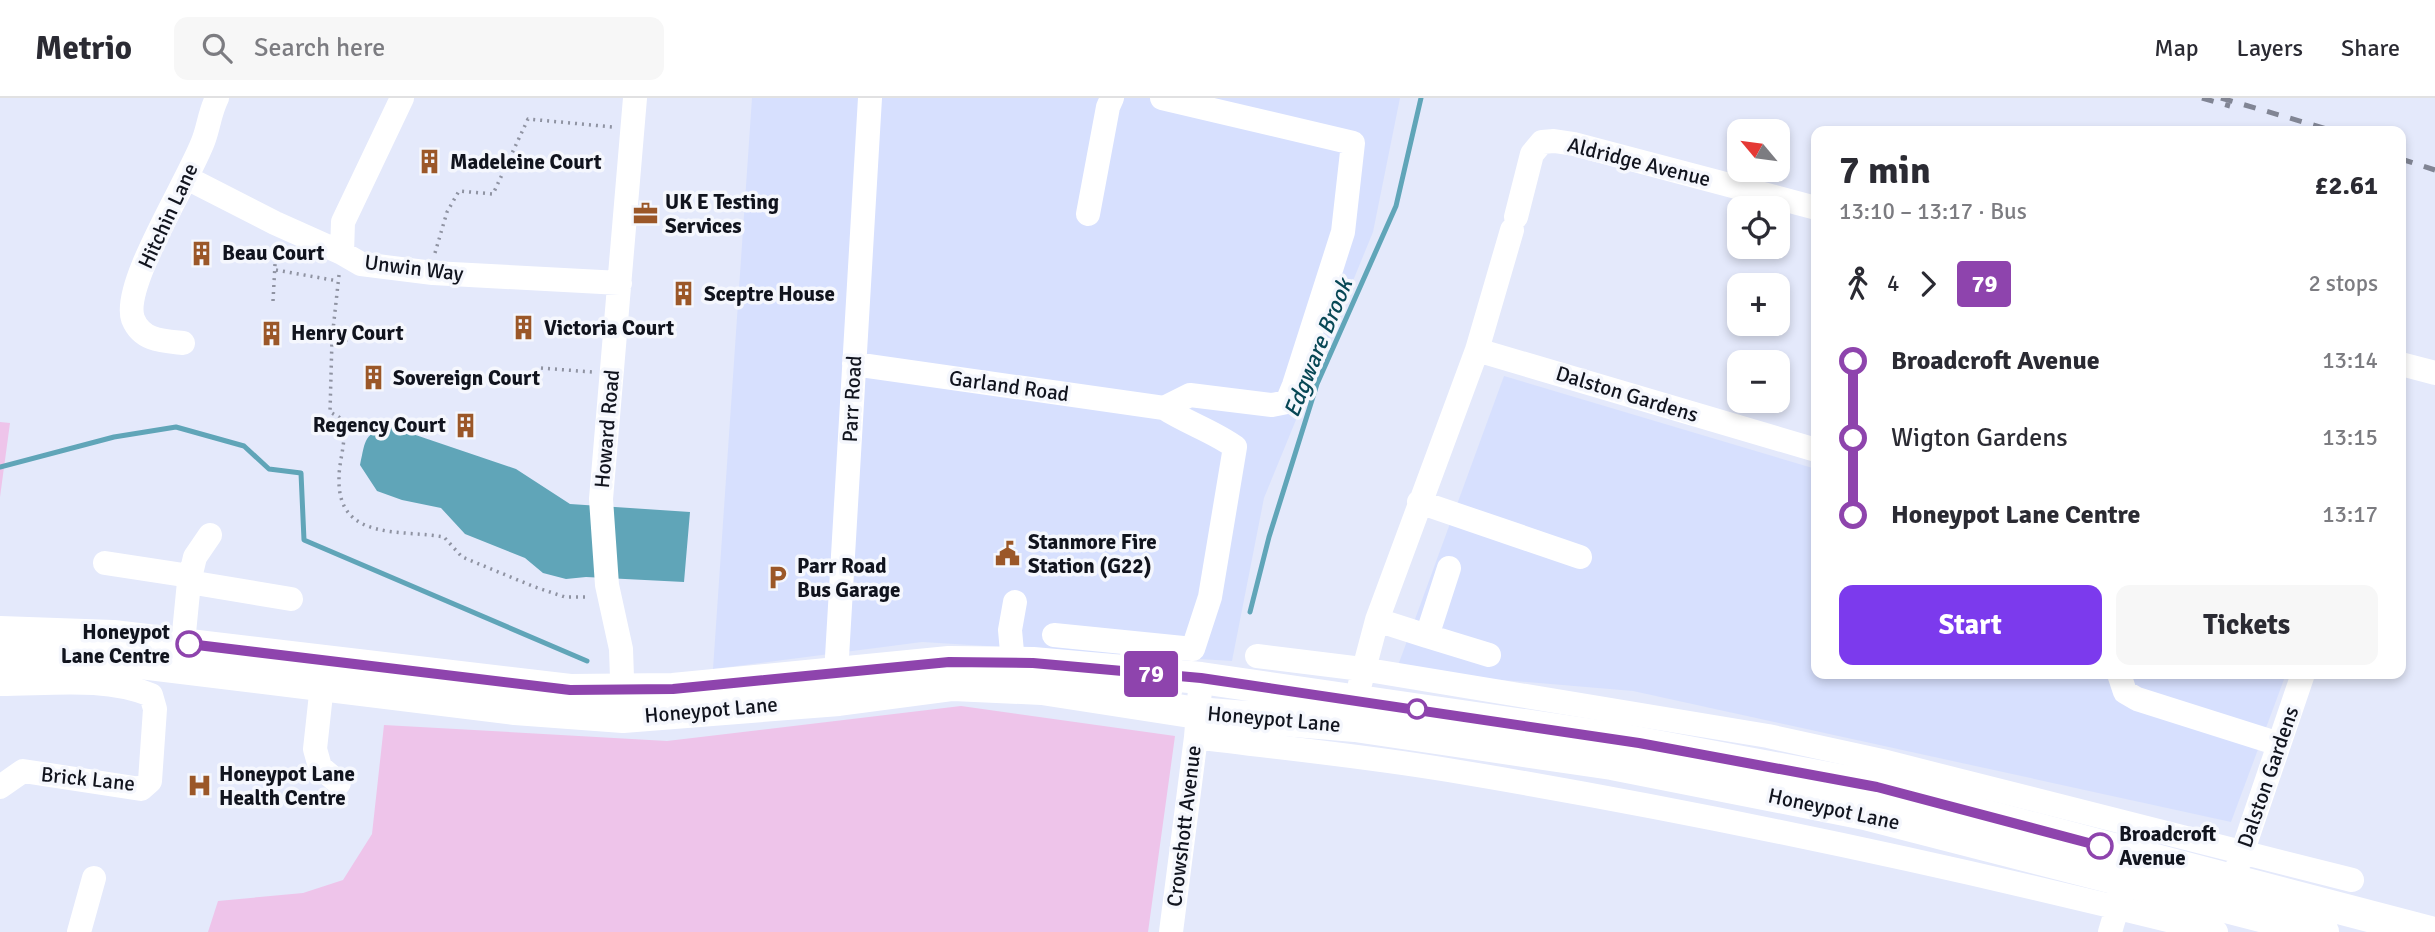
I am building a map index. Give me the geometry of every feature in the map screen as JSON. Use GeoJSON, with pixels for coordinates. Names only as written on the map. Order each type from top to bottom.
{"type":"FeatureCollection","features":[{"type":"Feature","properties":{"kind":"main road","name":"Honeypot Lane"},"geometry":{"type":"LineString","coordinates":[[0,632],[110,659],[515,709],[623,704],[673,689],[953,685],[1054,651],[1197,725],[1356,713],[1613,738],[1879,774],[2237,866],[2430,932]]}},
{"type":"Feature","properties":{"kind":"main road","name":"Honeypot Lane"},"geometry":{"type":"LineString","coordinates":[[0,659],[110,659],[183,643],[570,690],[623,704]]}},
{"type":"Feature","properties":{"kind":"main road","name":"Honeypot Lane"},"geometry":{"type":"LineString","coordinates":[[837,687],[949,662],[1013,663],[1054,651],[1201,678],[1356,713],[1865,814],[2121,893],[2323,932]]}},
{"type":"Feature","properties":{"kind":"street","name":"Hitchin Lane"},"geometry":{"type":"LineString","coordinates":[[183,343],[155,340],[139,331],[132,316],[137,283],[159,228],[187,178],[204,139],[217,98]]}},
{"type":"Feature","properties":{"kind":"street"},"geometry":{"type":"LineString","coordinates":[[342,253],[343,222],[402,98]]}},
{"type":"Feature","properties":{"kind":"street","name":"Howard Road"},"geometry":{"type":"LineString","coordinates":[[623,704],[621,649],[603,590],[601,499],[635,98]]}},
{"type":"Feature","properties":{"kind":"street","name":"Parr Road"},"geometry":{"type":"LineString","coordinates":[[837,687],[870,98]]}},
{"type":"Feature","properties":{"kind":"street"},"geometry":{"type":"LineString","coordinates":[[1088,214],[1112,98]]}},
{"type":"Feature","properties":{"kind":"street"},"geometry":{"type":"LineString","coordinates":[[1054,651],[1193,649],[1210,597],[1235,447],[1215,432],[1186,422],[1164,408],[1190,394],[1272,405],[1287,402],[1343,232],[1353,143],[1162,98]]}},
{"type":"Feature","properties":{"kind":"street","name":"Aldridge Avenue"},"geometry":{"type":"LineString","coordinates":[[1477,350],[1532,154],[1542,142],[1574,144],[1811,207]]}},
{"type":"Feature","properties":{"kind":"street","name":"Unwin Way"},"geometry":{"type":"LineString","coordinates":[[187,178],[361,264],[433,272],[620,283]]}},
{"type":"Feature","properties":{"kind":"street"},"geometry":{"type":"LineString","coordinates":[[1356,713],[1362,669],[1377,620],[1477,350]]}},
{"type":"Feature","properties":{"kind":"street","name":"Dalston Gardens"},"geometry":{"type":"LineString","coordinates":[[1477,350],[1811,449]]}},
{"type":"Feature","properties":{"kind":"street","name":"Garland Road"},"geometry":{"type":"LineString","coordinates":[[854,364],[1164,408]]}},
{"type":"Feature","properties":{"kind":"street"},"geometry":{"type":"LineString","coordinates":[[2406,365],[2435,373]]}},
{"type":"Feature","properties":{"kind":"street"},"geometry":{"type":"LineString","coordinates":[[1419,502],[1580,557]]}},
{"type":"Feature","properties":{"kind":"street"},"geometry":{"type":"LineString","coordinates":[[183,643],[195,557],[210,535]]}},
{"type":"Feature","properties":{"kind":"street"},"geometry":{"type":"LineString","coordinates":[[105,563],[290,599]]}},
{"type":"Feature","properties":{"kind":"street"},"geometry":{"type":"LineString","coordinates":[[1427,636],[1449,568]]}},
{"type":"Feature","properties":{"kind":"street"},"geometry":{"type":"LineString","coordinates":[[1013,663],[1010,630],[1015,602]]}},
{"type":"Feature","properties":{"kind":"street"},"geometry":{"type":"LineString","coordinates":[[1377,620],[1489,655]]}},
{"type":"Feature","properties":{"kind":"street"},"geometry":{"type":"LineString","coordinates":[[1256,656],[1362,669],[1768,736],[1879,774]]}},
{"type":"Feature","properties":{"kind":"street"},"geometry":{"type":"LineString","coordinates":[[0,684],[110,659]]}},
{"type":"Feature","properties":{"kind":"street","name":"Brick Lane"},"geometry":{"type":"LineString","coordinates":[[0,787],[23,771],[141,789],[150,781],[155,709],[151,695],[136,689],[110,659]]}},
{"type":"Feature","properties":{"kind":"street","name":"Crowshott Avenue"},"geometry":{"type":"LineString","coordinates":[[1171,932],[1201,678]]}},
{"type":"Feature","properties":{"kind":"street"},"geometry":{"type":"LineString","coordinates":[[2121,679],[2125,692],[2137,699],[2279,744]]}},
{"type":"Feature","properties":{"kind":"street","name":"Dalston Gardens"},"geometry":{"type":"LineString","coordinates":[[2237,866],[2301,679]]}},
{"type":"Feature","properties":{"kind":"street"},"geometry":{"type":"LineString","coordinates":[[321,685],[314,749],[320,767],[339,783]]}},
{"type":"Feature","properties":{"kind":"street"},"geometry":{"type":"LineString","coordinates":[[1197,725],[2121,893],[2216,932]]}},
{"type":"Feature","properties":{"kind":"street"},"geometry":{"type":"LineString","coordinates":[[2237,866],[2352,880]]}},
{"type":"Feature","properties":{"kind":"street"},"geometry":{"type":"LineString","coordinates":[[79,932],[94,878]]}},
{"type":"Feature","properties":{"kind":"street"},"geometry":{"type":"LineString","coordinates":[[2110,932],[2121,893]]}},
{"type":"Feature","properties":{"kind":"path"},"geometry":{"type":"LineString","coordinates":[[433,272],[447,212],[459,191],[493,194],[528,119],[633,129]]}},
{"type":"Feature","properties":{"kind":"path"},"geometry":{"type":"LineString","coordinates":[[273,301],[276,270],[275,223]]}},
{"type":"Feature","properties":{"kind":"path"},"geometry":{"type":"LineString","coordinates":[[342,253],[332,339],[330,412],[342,419],[345,428],[339,481],[342,503],[351,516],[373,530],[444,537],[462,556],[565,597],[603,590]]}},
{"type":"Feature","properties":{"kind":"path"},"geometry":{"type":"LineString","coordinates":[[276,270],[338,281]]}},
{"type":"Feature","properties":{"kind":"path"},"geometry":{"type":"LineString","coordinates":[[332,339],[351,340]]}},
{"type":"Feature","properties":{"kind":"path"},"geometry":{"type":"LineString","coordinates":[[541,368],[602,373]]}},
{"type":"Feature","properties":{"kind":"shaded area"},"geometry":{"type":"Polygon","coordinates":[[[752,98],[1400,98],[1373,232],[1264,498],[1232,661],[922,642],[713,669],[752,98]]]}},
{"type":"Feature","properties":{"kind":"shaded area"},"geometry":{"type":"Polygon","coordinates":[[[1504,376],[1811,468],[1811,679],[2284,679],[2231,822],[1633,691],[1396,671],[1504,376]]]}},
{"type":"Feature","properties":{"kind":"shaded area"},"geometry":{"type":"Polygon","coordinates":[[[0,422],[10,423],[0,497],[0,422]]]}},
{"type":"Feature","properties":{"kind":"shaded area"},"geometry":{"type":"Polygon","coordinates":[[[392,427],[516,469],[570,504],[690,512],[684,582],[586,577],[566,579],[543,573],[525,558],[465,534],[441,508],[402,500],[377,491],[360,465],[363,449],[367,438],[392,427]]]}},
{"type":"Feature","properties":{"kind":"shaded area"},"geometry":{"type":"Polygon","coordinates":[[[961,706],[1175,736],[1148,932],[208,932],[218,901],[303,893],[343,880],[372,834],[384,725],[667,741],[961,706]]]}},
{"type":"Feature","properties":{"kind":"waterway","name":"Edgware Brook"},"geometry":{"type":"LineString","coordinates":[[1250,612],[1269,537],[1317,384],[1396,206],[1421,98]]}},
{"type":"Feature","properties":{"kind":"waterway"},"geometry":{"type":"LineString","coordinates":[[0,467],[114,437],[176,427],[244,446],[269,469],[301,473],[304,540],[587,661]]}},
{"type":"Feature","properties":{"kind":"railway"},"geometry":{"type":"LineString","coordinates":[[2202,98],[2230,106]]}},
{"type":"Feature","properties":{"kind":"railway"},"geometry":{"type":"LineString","coordinates":[[2221,98],[2317,126]]}},
{"type":"Feature","properties":{"kind":"railway"},"geometry":{"type":"LineString","coordinates":[[2406,161],[2435,170]]}},
{"type":"Feature","properties":{"kind":"bus line","name":"79"},"geometry":{"type":"LineString","coordinates":[[189,644],[570,690],[673,689],[949,662],[1033,663],[1201,678],[1586,734],[1877,787],[2100,846]]}},
{"type":"Feature","properties":{"kind":"place","name":"Madeleine Court"},"geometry":{"type":"Point","coordinates":[430,162]}},
{"type":"Feature","properties":{"kind":"place","name":"UK E Testing Services"},"geometry":{"type":"Point","coordinates":[645,214]}},
{"type":"Feature","properties":{"kind":"place","name":"Beau Court"},"geometry":{"type":"Point","coordinates":[202,253]}},
{"type":"Feature","properties":{"kind":"place","name":"Sceptre House"},"geometry":{"type":"Point","coordinates":[684,294]}},
{"type":"Feature","properties":{"kind":"place","name":"Victoria Court"},"geometry":{"type":"Point","coordinates":[524,328]}},
{"type":"Feature","properties":{"kind":"place","name":"Henry Court"},"geometry":{"type":"Point","coordinates":[271,333]}},
{"type":"Feature","properties":{"kind":"place","name":"Sovereign Court"},"geometry":{"type":"Point","coordinates":[373,378]}},
{"type":"Feature","properties":{"kind":"place","name":"Regency Court"},"geometry":{"type":"Point","coordinates":[466,425]}},
{"type":"Feature","properties":{"kind":"place","name":"Stanmore Fire Station (G22)"},"geometry":{"type":"Point","coordinates":[1008,554]}},
{"type":"Feature","properties":{"kind":"place","name":"Parr Road Bus Garage"},"geometry":{"type":"Point","coordinates":[777,578]}},
{"type":"Feature","properties":{"kind":"place","name":"Honeypot Lane Centre"},"geometry":{"type":"Point","coordinates":[189,644]}},
{"type":"Feature","properties":{"kind":"place","name":"Honeypot Lane Health Centre"},"geometry":{"type":"Point","coordinates":[199,786]}},
{"type":"Feature","properties":{"kind":"place","name":"Broadcroft Avenue"},"geometry":{"type":"Point","coordinates":[2100,846]}}]}
